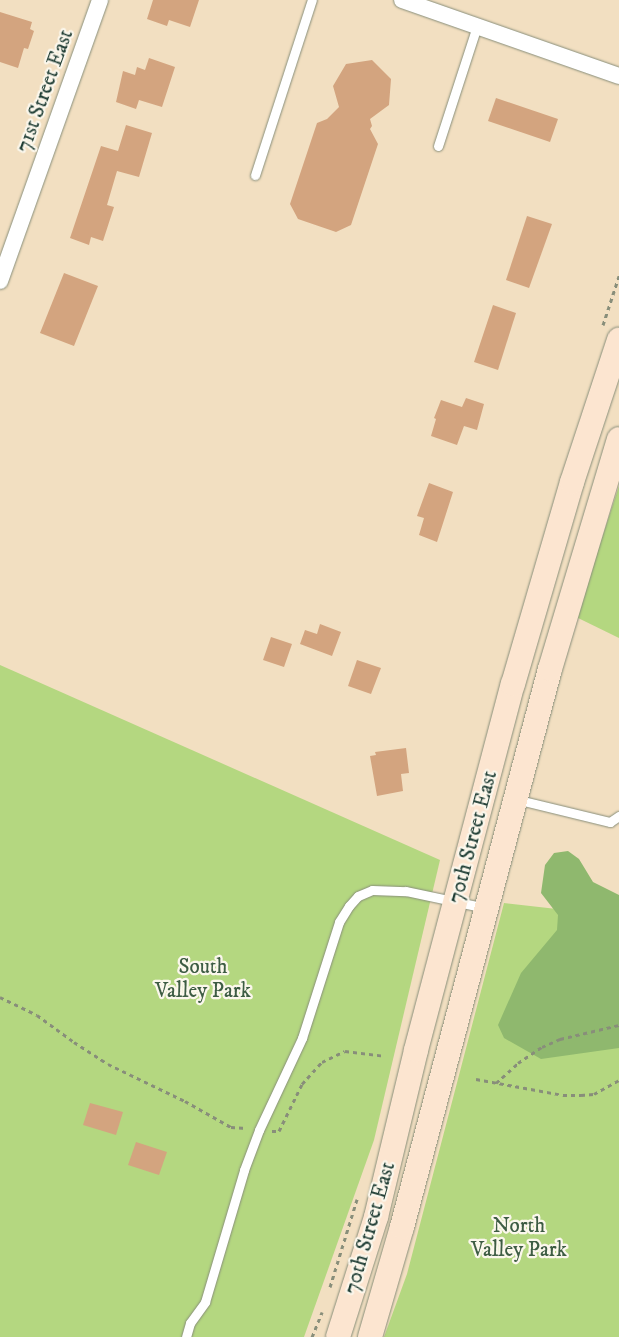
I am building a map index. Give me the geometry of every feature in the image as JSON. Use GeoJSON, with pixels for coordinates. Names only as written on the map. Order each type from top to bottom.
{"type":"FeatureCollection","features":[{"type":"Feature","properties":{"kind":"main road","name":"70th Street East"},"geometry":{"type":"LineString","coordinates":[[338,1337],[376,1217],[416,1050],[513,684],[572,482],[619,340]]}},
{"type":"Feature","properties":{"kind":"main road","name":"70th Street East"},"geometry":{"type":"LineString","coordinates":[[370,1337],[402,1227],[550,669],[619,439]]}},
{"type":"Feature","properties":{"kind":"street","name":"71st Street East"},"geometry":{"type":"LineString","coordinates":[[0,281],[100,0]]}},
{"type":"Feature","properties":{"kind":"street"},"geometry":{"type":"LineString","coordinates":[[402,0],[619,76]]}},
{"type":"Feature","properties":{"kind":"lane"},"geometry":{"type":"LineString","coordinates":[[255,175],[312,0]]}},
{"type":"Feature","properties":{"kind":"lane"},"geometry":{"type":"LineString","coordinates":[[438,146],[477,26]]}},
{"type":"Feature","properties":{"kind":"lane"},"geometry":{"type":"LineString","coordinates":[[515,799],[610,822],[619,816]]}},
{"type":"Feature","properties":{"kind":"lane"},"geometry":{"type":"LineString","coordinates":[[186,1337],[190,1323],[205,1302],[244,1170],[267,1108],[302,1038],[339,922],[358,896],[372,890],[406,891],[456,900],[486,908]]}},
{"type":"Feature","properties":{"kind":"path"},"geometry":{"type":"LineString","coordinates":[[0,997],[37,1015],[108,1064],[185,1101],[231,1127]]}},
{"type":"Feature","properties":{"kind":"path"},"geometry":{"type":"LineString","coordinates":[[496,1083],[518,1063],[542,1047],[560,1039],[619,1025]]}},
{"type":"Feature","properties":{"kind":"path"},"geometry":{"type":"LineString","coordinates":[[279,1131],[302,1084],[322,1062],[346,1051],[383,1056]]}},
{"type":"Feature","properties":{"kind":"path"},"geometry":{"type":"LineString","coordinates":[[476,1080],[563,1095],[594,1094],[619,1080]]}},
{"type":"Feature","properties":{"kind":"green space"},"geometry":{"type":"Polygon","coordinates":[[[619,486],[619,638],[576,617],[619,486]]]}},
{"type":"Feature","properties":{"kind":"green space","name":"South Valley Park"},"geometry":{"type":"Polygon","coordinates":[[[0,665],[440,860],[374,1140],[304,1337],[0,1337],[0,665]]]}},
{"type":"Feature","properties":{"kind":"green space"},"geometry":{"type":"Polygon","coordinates":[[[568,851],[579,859],[593,882],[619,895],[619,1048],[541,1059],[504,1038],[498,1025],[521,973],[557,930],[558,915],[541,893],[545,865],[554,853],[568,851]]]}},
{"type":"Feature","properties":{"kind":"green space","name":"North Valley Park"},"geometry":{"type":"Polygon","coordinates":[[[504,903],[619,916],[619,1337],[384,1337],[407,1274],[504,903]]]}},
{"type":"Feature","properties":{"kind":"building"},"geometry":{"type":"Polygon","coordinates":[[[153,0],[199,0],[190,27],[169,20],[167,26],[147,19],[153,0]]]}},
{"type":"Feature","properties":{"kind":"building"},"geometry":{"type":"Polygon","coordinates":[[[0,12],[32,22],[30,29],[34,31],[28,49],[24,48],[18,68],[0,62],[0,12]]]}},
{"type":"Feature","properties":{"kind":"building"},"geometry":{"type":"Polygon","coordinates":[[[149,58],[175,67],[162,107],[139,100],[136,109],[116,102],[123,71],[135,75],[137,67],[145,70],[149,58]]]}},
{"type":"Feature","properties":{"kind":"building"},"geometry":{"type":"Polygon","coordinates":[[[372,60],[391,79],[389,105],[370,119],[372,126],[370,129],[378,144],[351,225],[336,232],[298,219],[290,204],[317,123],[327,119],[339,107],[333,86],[346,64],[372,60]]]}},
{"type":"Feature","properties":{"kind":"building"},"geometry":{"type":"Polygon","coordinates":[[[496,98],[558,119],[550,142],[488,121],[496,98]]]}},
{"type":"Feature","properties":{"kind":"building"},"geometry":{"type":"Polygon","coordinates":[[[126,125],[152,133],[139,177],[117,171],[107,205],[114,207],[103,241],[91,237],[89,245],[70,238],[101,146],[118,151],[126,125]]]}},
{"type":"Feature","properties":{"kind":"building"},"geometry":{"type":"Polygon","coordinates":[[[527,216],[552,224],[529,288],[506,280],[527,216]]]}},
{"type":"Feature","properties":{"kind":"building"},"geometry":{"type":"Polygon","coordinates":[[[64,273],[98,286],[74,346],[40,333],[64,273]]]}},
{"type":"Feature","properties":{"kind":"building"},"geometry":{"type":"Polygon","coordinates":[[[493,305],[516,313],[498,370],[474,362],[493,305]]]}},
{"type":"Feature","properties":{"kind":"building"},"geometry":{"type":"Polygon","coordinates":[[[466,398],[484,404],[477,430],[464,426],[457,445],[431,436],[436,419],[434,418],[441,400],[462,407],[466,398]]]}},
{"type":"Feature","properties":{"kind":"building"},"geometry":{"type":"Polygon","coordinates":[[[429,483],[453,492],[437,542],[419,535],[424,518],[417,516],[429,483]]]}},
{"type":"Feature","properties":{"kind":"building"},"geometry":{"type":"Polygon","coordinates":[[[320,624],[341,632],[332,656],[300,644],[305,630],[317,634],[320,624]]]}},
{"type":"Feature","properties":{"kind":"building"},"geometry":{"type":"Polygon","coordinates":[[[271,637],[292,644],[284,667],[263,660],[271,637]]]}},
{"type":"Feature","properties":{"kind":"building"},"geometry":{"type":"Polygon","coordinates":[[[357,660],[381,668],[371,694],[348,686],[357,660]]]}},
{"type":"Feature","properties":{"kind":"building"},"geometry":{"type":"Polygon","coordinates":[[[406,748],[409,773],[401,774],[403,791],[377,796],[370,756],[376,755],[375,752],[406,748]]]}},
{"type":"Feature","properties":{"kind":"building"},"geometry":{"type":"Polygon","coordinates":[[[90,1103],[123,1112],[116,1135],[83,1125],[90,1103]]]}},
{"type":"Feature","properties":{"kind":"building"},"geometry":{"type":"Polygon","coordinates":[[[136,1142],[167,1152],[159,1175],[128,1165],[136,1142]]]}}]}
